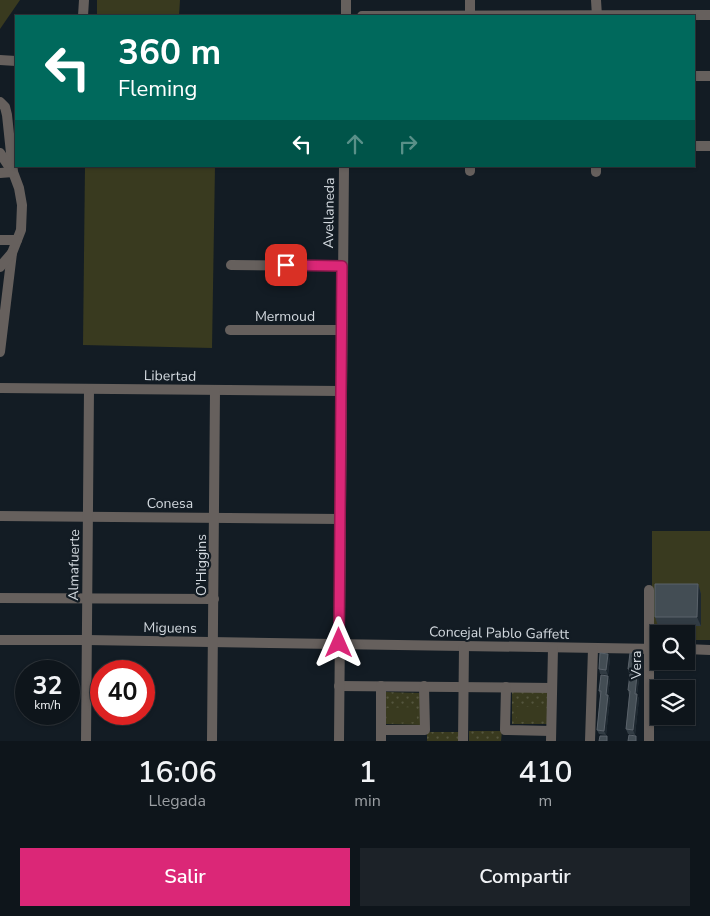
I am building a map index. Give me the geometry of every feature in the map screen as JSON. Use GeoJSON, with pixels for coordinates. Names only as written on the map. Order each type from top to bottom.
{"type":"FeatureCollection","features":[{"type":"Feature","properties":{"kind":"street"},"geometry":{"type":"LineString","coordinates":[[83,15],[84,0]]}},
{"type":"Feature","properties":{"kind":"street"},"geometry":{"type":"LineString","coordinates":[[346,0],[346,15]]}},
{"type":"Feature","properties":{"kind":"street"},"geometry":{"type":"LineString","coordinates":[[470,0],[470,15]]}},
{"type":"Feature","properties":{"kind":"street"},"geometry":{"type":"LineString","coordinates":[[596,0],[597,15]]}},
{"type":"Feature","properties":{"kind":"street"},"geometry":{"type":"LineString","coordinates":[[654,15],[710,14]]}},
{"type":"Feature","properties":{"kind":"street"},"geometry":{"type":"LineString","coordinates":[[0,60],[15,61]]}},
{"type":"Feature","properties":{"kind":"street"},"geometry":{"type":"LineString","coordinates":[[695,76],[710,76]]}},
{"type":"Feature","properties":{"kind":"street"},"geometry":{"type":"LineString","coordinates":[[0,102],[5,107],[7,115],[13,172],[22,205],[21,230],[4,282],[0,352]]}},
{"type":"Feature","properties":{"kind":"street"},"geometry":{"type":"LineString","coordinates":[[695,146],[710,146]]}},
{"type":"Feature","properties":{"kind":"street"},"geometry":{"type":"LineString","coordinates":[[0,153],[13,172]]}},
{"type":"Feature","properties":{"kind":"street","name":"Avellaneda"},"geometry":{"type":"LineString","coordinates":[[339,741],[340,391],[344,167]]}},
{"type":"Feature","properties":{"kind":"street"},"geometry":{"type":"LineString","coordinates":[[0,173],[13,172]]}},
{"type":"Feature","properties":{"kind":"street"},"geometry":{"type":"LineString","coordinates":[[0,240],[17,240]]}},
{"type":"Feature","properties":{"kind":"street"},"geometry":{"type":"LineString","coordinates":[[0,267],[12,253]]}},
{"type":"Feature","properties":{"kind":"street"},"geometry":{"type":"LineString","coordinates":[[231,265],[342,266]]}},
{"type":"Feature","properties":{"kind":"street","name":"Mermoud"},"geometry":{"type":"LineString","coordinates":[[230,330],[341,330]]}},
{"type":"Feature","properties":{"kind":"street","name":"Libertad"},"geometry":{"type":"LineString","coordinates":[[0,388],[340,391]]}},
{"type":"Feature","properties":{"kind":"street","name":"Almafuerte"},"geometry":{"type":"LineString","coordinates":[[86,741],[89,388]]}},
{"type":"Feature","properties":{"kind":"street","name":"O'Higgins"},"geometry":{"type":"LineString","coordinates":[[212,741],[215,390]]}},
{"type":"Feature","properties":{"kind":"street","name":"Conesa"},"geometry":{"type":"LineString","coordinates":[[0,516],[340,519]]}},
{"type":"Feature","properties":{"kind":"street","name":"Vera"},"geometry":{"type":"LineString","coordinates":[[649,590],[652,625]]}},
{"type":"Feature","properties":{"kind":"street"},"geometry":{"type":"LineString","coordinates":[[0,598],[214,599]]}},
{"type":"Feature","properties":{"kind":"street","name":"Miguens"},"geometry":{"type":"LineString","coordinates":[[0,640],[339,643]]}},
{"type":"Feature","properties":{"kind":"street","name":"Concejal Pablo Gaffett"},"geometry":{"type":"LineString","coordinates":[[339,643],[650,649]]}},
{"type":"Feature","properties":{"kind":"street"},"geometry":{"type":"LineString","coordinates":[[463,741],[464,646]]}},
{"type":"Feature","properties":{"kind":"street"},"geometry":{"type":"LineString","coordinates":[[506,687],[505,730],[551,736],[553,648]]}},
{"type":"Feature","properties":{"kind":"street"},"geometry":{"type":"LineString","coordinates":[[590,741],[593,649]]}},
{"type":"Feature","properties":{"kind":"street"},"geometry":{"type":"LineString","coordinates":[[695,649],[710,650]]}},
{"type":"Feature","properties":{"kind":"street","name":"Vera"},"geometry":{"type":"LineString","coordinates":[[649,741],[653,670]]}},
{"type":"Feature","properties":{"kind":"street"},"geometry":{"type":"LineString","coordinates":[[339,686],[552,688]]}},
{"type":"Feature","properties":{"kind":"street"},"geometry":{"type":"LineString","coordinates":[[381,686],[381,741]]}},
{"type":"Feature","properties":{"kind":"street"},"geometry":{"type":"LineString","coordinates":[[381,730],[425,730],[424,686]]}},
{"type":"Feature","properties":{"kind":"green space"},"geometry":{"type":"Polygon","coordinates":[[[0,0],[20,0],[0,29],[0,0]]]}},
{"type":"Feature","properties":{"kind":"green space"},"geometry":{"type":"Polygon","coordinates":[[[97,0],[180,0],[179,15],[97,15],[97,0]]]}},
{"type":"Feature","properties":{"kind":"green space"},"geometry":{"type":"Polygon","coordinates":[[[85,167],[215,167],[212,348],[83,345],[85,167]]]}},
{"type":"Feature","properties":{"kind":"green space"},"geometry":{"type":"Polygon","coordinates":[[[652,531],[710,531],[710,640],[695,640],[695,625],[652,625],[652,531]]]}},
{"type":"Feature","properties":{"kind":"green space"},"geometry":{"type":"Polygon","coordinates":[[[512,691],[548,692],[548,724],[512,724],[512,691]]]}},
{"type":"Feature","properties":{"kind":"green space"},"geometry":{"type":"Polygon","coordinates":[[[386,692],[422,693],[421,725],[385,724],[386,692]]]}},
{"type":"Feature","properties":{"kind":"green space"},"geometry":{"type":"Polygon","coordinates":[[[416,707],[417,722],[387,723],[387,708],[416,707]]]}},
{"type":"Feature","properties":{"kind":"green space"},"geometry":{"type":"Polygon","coordinates":[[[516,707],[546,707],[547,721],[517,722],[516,707]]]}},
{"type":"Feature","properties":{"kind":"green space"},"geometry":{"type":"Polygon","coordinates":[[[469,731],[502,731],[501,741],[469,741],[469,731]]]}},
{"type":"Feature","properties":{"kind":"green space"},"geometry":{"type":"Polygon","coordinates":[[[427,732],[460,732],[459,741],[427,741],[427,732]]]}},
{"type":"Feature","properties":{"kind":"building"},"geometry":{"type":"Polygon","coordinates":[[[655,584],[698,584],[697,617],[655,617],[655,584]]]}},
{"type":"Feature","properties":{"kind":"building"},"geometry":{"type":"Polygon","coordinates":[[[600,653],[608,654],[606,670],[599,669],[600,653]]]}},
{"type":"Feature","properties":{"kind":"building"},"geometry":{"type":"Polygon","coordinates":[[[630,653],[637,654],[635,670],[628,669],[630,653]]]}},
{"type":"Feature","properties":{"kind":"building"},"geometry":{"type":"Polygon","coordinates":[[[630,674],[637,675],[633,730],[626,729],[630,674]]]}},
{"type":"Feature","properties":{"kind":"building"},"geometry":{"type":"Polygon","coordinates":[[[601,675],[608,676],[604,731],[597,730],[601,675]]]}},
{"type":"Feature","properties":{"kind":"building"},"geometry":{"type":"Polygon","coordinates":[[[629,735],[636,736],[636,741],[628,741],[629,735]]]}},
{"type":"Feature","properties":{"kind":"building"},"geometry":{"type":"Polygon","coordinates":[[[600,736],[607,736],[607,741],[599,741],[600,736]]]}},
{"type":"Feature","properties":{"kind":"route"},"geometry":{"type":"LineString","coordinates":[[286,265],[342,266],[339,643]]}}]}
